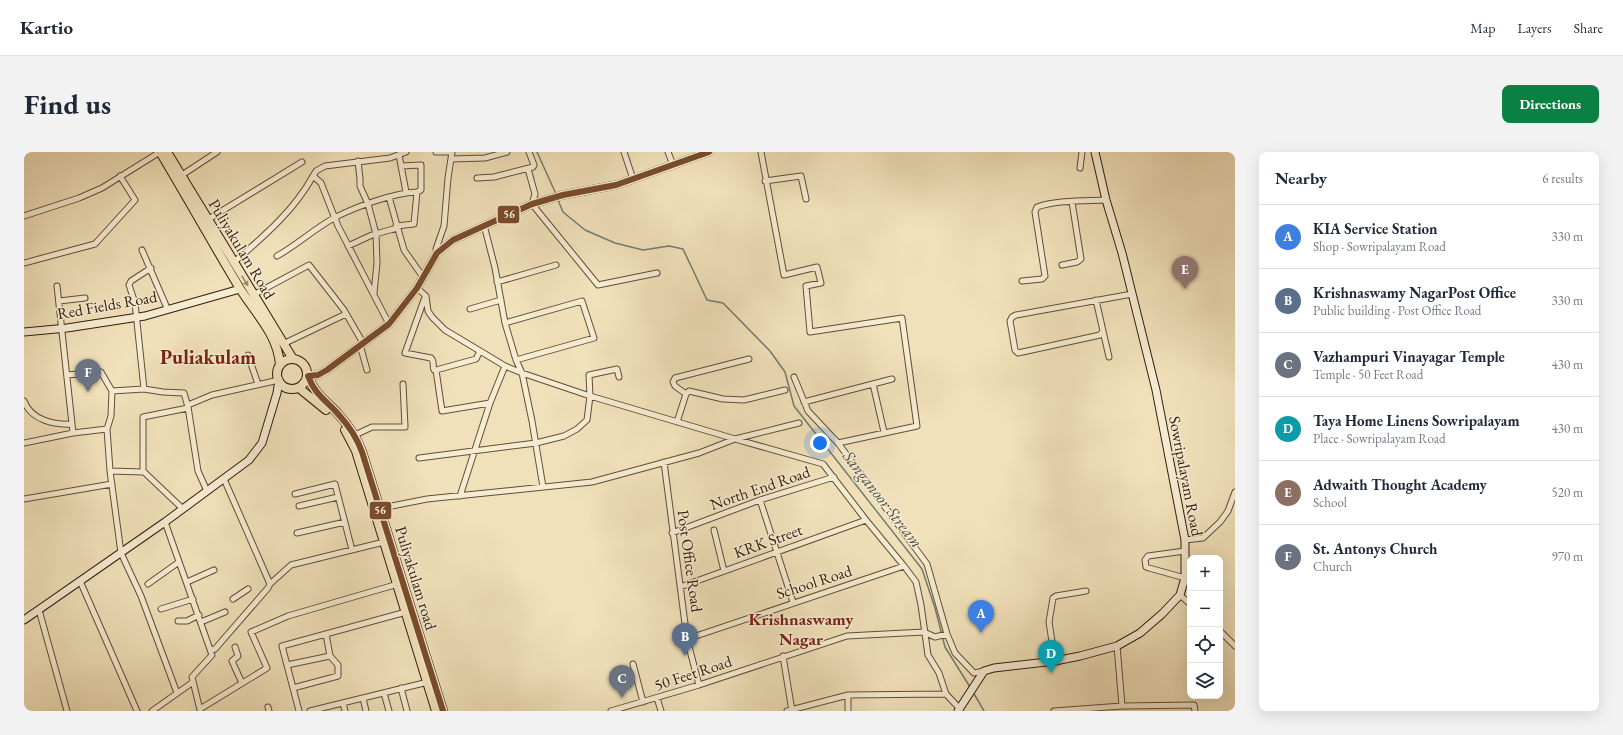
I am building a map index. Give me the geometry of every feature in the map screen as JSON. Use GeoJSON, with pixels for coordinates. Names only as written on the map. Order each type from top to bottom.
{"type":"FeatureCollection","features":[{"type":"Feature","properties":{"kind":"main road","name":"Puliyakulam Road"},"geometry":{"type":"LineString","coordinates":[[160,152],[179,177]]}},
{"type":"Feature","properties":{"kind":"main road","name":"Puliyakulam Road"},"geometry":{"type":"LineString","coordinates":[[167,152],[240,289],[250,297]]}},
{"type":"Feature","properties":{"kind":"main road","name":"Puliyakulam Road"},"geometry":{"type":"LineString","coordinates":[[205,222],[233,263],[250,297],[293,359]]}},
{"type":"Feature","properties":{"kind":"main road"},"geometry":{"type":"LineString","coordinates":[[250,297],[272,336],[280,354],[280,365],[277,372],[279,380],[285,387],[299,388],[305,383],[308,376]]}},
{"type":"Feature","properties":{"kind":"main road"},"geometry":{"type":"LineString","coordinates":[[280,365],[293,359]]}},
{"type":"Feature","properties":{"kind":"main road","name":"Puliyakulam road"},"geometry":{"type":"LineString","coordinates":[[293,359],[304,365],[312,386],[355,435],[362,452],[384,542],[436,711]]}},
{"type":"Feature","properties":{"kind":"main road","name":"Puliyakulam road"},"geometry":{"type":"LineString","coordinates":[[299,388],[322,405],[337,420],[351,440],[356,451],[377,509],[443,711]]}},
{"type":"Feature","properties":{"kind":"street"},"geometry":{"type":"LineString","coordinates":[[24,216],[79,198],[102,188],[160,152]]}},
{"type":"Feature","properties":{"kind":"street"},"geometry":{"type":"LineString","coordinates":[[179,177],[217,152]]}},
{"type":"Feature","properties":{"kind":"street"},"geometry":{"type":"LineString","coordinates":[[233,263],[265,235],[289,210],[316,171],[325,166],[390,158],[406,152]]}},
{"type":"Feature","properties":{"kind":"street"},"geometry":{"type":"LineString","coordinates":[[436,152],[450,152],[451,159],[444,226],[436,249],[437,253]]}},
{"type":"Feature","properties":{"kind":"street"},"geometry":{"type":"LineString","coordinates":[[451,159],[485,158],[507,152]]}},
{"type":"Feature","properties":{"kind":"street"},"geometry":{"type":"LineString","coordinates":[[477,178],[494,177],[528,169],[534,165],[529,152]]}},
{"type":"Feature","properties":{"kind":"street"},"geometry":{"type":"LineString","coordinates":[[624,152],[634,179]]}},
{"type":"Feature","properties":{"kind":"street"},"geometry":{"type":"LineString","coordinates":[[668,152],[673,165]]}},
{"type":"Feature","properties":{"kind":"street"},"geometry":{"type":"LineString","coordinates":[[308,376],[318,375],[327,370],[389,324],[417,288],[437,253],[453,240],[532,204],[563,195],[616,185],[709,152]]}},
{"type":"Feature","properties":{"kind":"street"},"geometry":{"type":"LineString","coordinates":[[761,152],[765,181],[784,275],[817,267],[821,283],[806,286],[810,332],[902,318],[917,426],[838,443]]}},
{"type":"Feature","properties":{"kind":"street"},"geometry":{"type":"LineString","coordinates":[[1080,168],[1082,152]]}},
{"type":"Feature","properties":{"kind":"street","name":"Sowripalayam Road"},"geometry":{"type":"LineString","coordinates":[[984,672],[994,668],[1055,661],[1117,646],[1140,632],[1162,614],[1180,595],[1185,578],[1185,540],[1156,390],[1122,253],[1106,200],[1095,152]]}},
{"type":"Feature","properties":{"kind":"street"},"geometry":{"type":"LineString","coordinates":[[399,155],[406,192]]}},
{"type":"Feature","properties":{"kind":"street"},"geometry":{"type":"LineString","coordinates":[[358,161],[360,186],[368,204],[376,234],[377,263],[374,294]]}},
{"type":"Feature","properties":{"kind":"street"},"geometry":{"type":"LineString","coordinates":[[205,222],[302,162]]}},
{"type":"Feature","properties":{"kind":"street"},"geometry":{"type":"LineString","coordinates":[[277,256],[291,249],[334,218],[389,197],[406,192],[417,192],[421,190],[421,165],[401,166]]}},
{"type":"Feature","properties":{"kind":"street"},"geometry":{"type":"LineString","coordinates":[[528,169],[535,194],[532,204]]}},
{"type":"Feature","properties":{"kind":"street"},"geometry":{"type":"LineString","coordinates":[[24,263],[95,244],[135,200],[120,176]]}},
{"type":"Feature","properties":{"kind":"street"},"geometry":{"type":"LineString","coordinates":[[313,176],[321,183],[334,218],[389,324]]}},
{"type":"Feature","properties":{"kind":"street"},"geometry":{"type":"LineString","coordinates":[[765,181],[802,176],[806,199]]}},
{"type":"Feature","properties":{"kind":"street"},"geometry":{"type":"LineString","coordinates":[[348,246],[397,227],[414,224],[417,192]]}},
{"type":"Feature","properties":{"kind":"street"},"geometry":{"type":"LineString","coordinates":[[389,197],[404,250],[423,277]]}},
{"type":"Feature","properties":{"kind":"street"},"geometry":{"type":"LineString","coordinates":[[1022,281],[1042,279],[1045,276],[1035,212],[1037,207],[1042,205],[1106,200]]}},
{"type":"Feature","properties":{"kind":"street"},"geometry":{"type":"LineString","coordinates":[[1062,265],[1077,262],[1081,259],[1072,202]]}},
{"type":"Feature","properties":{"kind":"street"},"geometry":{"type":"LineString","coordinates":[[532,204],[598,285],[657,273]]}},
{"type":"Feature","properties":{"kind":"street"},"geometry":{"type":"LineString","coordinates":[[484,225],[498,282],[505,323],[516,360],[522,372],[543,487]]}},
{"type":"Feature","properties":{"kind":"street"},"geometry":{"type":"LineString","coordinates":[[142,250],[167,308]]}},
{"type":"Feature","properties":{"kind":"street"},"geometry":{"type":"LineString","coordinates":[[250,297],[309,265],[346,314],[362,344],[367,370]]}},
{"type":"Feature","properties":{"kind":"street"},"geometry":{"type":"LineString","coordinates":[[498,282],[556,265]]}},
{"type":"Feature","properties":{"kind":"street"},"geometry":{"type":"LineString","coordinates":[[144,389],[135,303],[129,285],[131,281],[151,268]]}},
{"type":"Feature","properties":{"kind":"street"},"geometry":{"type":"LineString","coordinates":[[57,286],[73,433]]}},
{"type":"Feature","properties":{"kind":"street"},"geometry":{"type":"LineString","coordinates":[[417,288],[426,296],[428,311],[435,321],[445,330],[505,366],[590,396],[823,464],[916,582],[921,605],[928,655],[939,673],[946,694],[959,710],[984,672]]}},
{"type":"Feature","properties":{"kind":"street","name":"Red Fields Road"},"geometry":{"type":"LineString","coordinates":[[24,332],[137,317],[240,289]]}},
{"type":"Feature","properties":{"kind":"street"},"geometry":{"type":"LineString","coordinates":[[1103,331],[1100,335],[1095,337],[1018,353],[1015,350],[1010,321],[1012,317],[1016,315],[1132,294]]}},
{"type":"Feature","properties":{"kind":"street"},"geometry":{"type":"LineString","coordinates":[[426,296],[405,353],[432,358],[434,360],[433,368],[436,370],[442,411],[490,403]]}},
{"type":"Feature","properties":{"kind":"street"},"geometry":{"type":"LineString","coordinates":[[59,301],[85,298]]}},
{"type":"Feature","properties":{"kind":"street"},"geometry":{"type":"LineString","coordinates":[[470,309],[501,300]]}},
{"type":"Feature","properties":{"kind":"street"},"geometry":{"type":"LineString","coordinates":[[1096,300],[1109,357]]}},
{"type":"Feature","properties":{"kind":"street"},"geometry":{"type":"LineString","coordinates":[[505,323],[582,301],[594,338],[516,360]]}},
{"type":"Feature","properties":{"kind":"street"},"geometry":{"type":"LineString","coordinates":[[283,344],[346,314]]}},
{"type":"Feature","properties":{"kind":"street"},"geometry":{"type":"LineString","coordinates":[[436,370],[476,359],[480,351]]}},
{"type":"Feature","properties":{"kind":"street"},"geometry":{"type":"LineString","coordinates":[[248,355],[258,384]]}},
{"type":"Feature","properties":{"kind":"street"},"geometry":{"type":"LineString","coordinates":[[686,394],[675,386],[673,382],[675,378],[749,359]]}},
{"type":"Feature","properties":{"kind":"street"},"geometry":{"type":"LineString","coordinates":[[460,496],[490,403],[505,366]]}},
{"type":"Feature","properties":{"kind":"street"},"geometry":{"type":"LineString","coordinates":[[419,458],[476,449],[536,443],[564,436],[577,429],[587,420],[590,396],[588,375],[617,369],[619,377]]}},
{"type":"Feature","properties":{"kind":"street"},"geometry":{"type":"LineString","coordinates":[[66,375],[101,372],[112,391],[111,416],[106,429],[120,553],[141,596],[177,693]]}},
{"type":"Feature","properties":{"kind":"street"},"geometry":{"type":"LineString","coordinates":[[794,377],[808,411],[838,443],[927,564],[947,634],[955,653],[974,673],[984,672]]}},
{"type":"Feature","properties":{"kind":"street"},"geometry":{"type":"LineString","coordinates":[[804,402],[892,379]]}},
{"type":"Feature","properties":{"kind":"street"},"geometry":{"type":"LineString","coordinates":[[24,620],[165,522],[250,460],[262,444],[277,393],[279,380],[212,395],[188,407],[143,417],[143,471]]}},
{"type":"Feature","properties":{"kind":"street"},"geometry":{"type":"LineString","coordinates":[[355,435],[372,427],[405,427],[403,384]]}},
{"type":"Feature","properties":{"kind":"street"},"geometry":{"type":"LineString","coordinates":[[873,384],[884,432]]}},
{"type":"Feature","properties":{"kind":"street"},"geometry":{"type":"LineString","coordinates":[[112,391],[144,389],[184,393],[188,407],[198,471],[207,491]]}},
{"type":"Feature","properties":{"kind":"street"},"geometry":{"type":"LineString","coordinates":[[677,422],[686,394],[689,391],[723,399],[744,400],[785,390]]}},
{"type":"Feature","properties":{"kind":"street"},"geometry":{"type":"LineString","coordinates":[[24,401],[27,409],[41,420],[72,424]]}},
{"type":"Feature","properties":{"kind":"street"},"geometry":{"type":"LineString","coordinates":[[377,509],[427,498],[592,482],[698,453],[735,439],[799,423]]}},
{"type":"Feature","properties":{"kind":"street"},"geometry":{"type":"LineString","coordinates":[[24,443],[73,433],[106,429]]}},
{"type":"Feature","properties":{"kind":"street","name":"Post Office Road"},"geometry":{"type":"LineString","coordinates":[[664,462],[672,533],[687,638],[699,686]]}},
{"type":"Feature","properties":{"kind":"street"},"geometry":{"type":"LineString","coordinates":[[110,471],[143,471],[183,509]]}},
{"type":"Feature","properties":{"kind":"street","name":"North End Road"},"geometry":{"type":"LineString","coordinates":[[672,533],[760,500],[834,477]]}},
{"type":"Feature","properties":{"kind":"street"},"geometry":{"type":"LineString","coordinates":[[224,479],[270,584]]}},
{"type":"Feature","properties":{"kind":"street"},"geometry":{"type":"LineString","coordinates":[[24,499],[112,484]]}},
{"type":"Feature","properties":{"kind":"street"},"geometry":{"type":"LineString","coordinates":[[296,494],[335,484],[352,550]]}},
{"type":"Feature","properties":{"kind":"street"},"geometry":{"type":"LineString","coordinates":[[1185,540],[1203,538],[1220,522],[1228,511],[1235,492]]}},
{"type":"Feature","properties":{"kind":"street"},"geometry":{"type":"LineString","coordinates":[[299,506],[338,497]]}},
{"type":"Feature","properties":{"kind":"street"},"geometry":{"type":"LineString","coordinates":[[760,500],[793,602]]}},
{"type":"Feature","properties":{"kind":"street","name":"KRK Street"},"geometry":{"type":"LineString","coordinates":[[680,587],[866,520]]}},
{"type":"Feature","properties":{"kind":"street"},"geometry":{"type":"LineString","coordinates":[[165,522],[212,655],[192,677],[200,710],[267,668],[251,632],[288,616],[398,584]]}},
{"type":"Feature","properties":{"kind":"street"},"geometry":{"type":"LineString","coordinates":[[297,533],[345,522]]}},
{"type":"Feature","properties":{"kind":"street"},"geometry":{"type":"LineString","coordinates":[[714,530],[724,571]]}},
{"type":"Feature","properties":{"kind":"street"},"geometry":{"type":"LineString","coordinates":[[211,650],[215,649],[270,584],[291,565],[384,542]]}},
{"type":"Feature","properties":{"kind":"street"},"geometry":{"type":"LineString","coordinates":[[1185,551],[1148,556],[1145,560],[1146,567],[1148,568],[1185,578]]}},
{"type":"Feature","properties":{"kind":"street"},"geometry":{"type":"LineString","coordinates":[[148,584],[180,562]]}},
{"type":"Feature","properties":{"kind":"street","name":"School Road"},"geometry":{"type":"LineString","coordinates":[[687,638],[904,566]]}},
{"type":"Feature","properties":{"kind":"street"},"geometry":{"type":"LineString","coordinates":[[187,582],[214,570]]}},
{"type":"Feature","properties":{"kind":"street"},"geometry":{"type":"LineString","coordinates":[[80,581],[137,711]]}},
{"type":"Feature","properties":{"kind":"street"},"geometry":{"type":"LineString","coordinates":[[233,599],[248,589]]}},
{"type":"Feature","properties":{"kind":"street"},"geometry":{"type":"LineString","coordinates":[[1055,661],[1049,622],[1053,598],[1056,596],[1086,591]]}},
{"type":"Feature","properties":{"kind":"street"},"geometry":{"type":"LineString","coordinates":[[1180,595],[1187,601]]}},
{"type":"Feature","properties":{"kind":"street"},"geometry":{"type":"LineString","coordinates":[[161,609],[193,599]]}},
{"type":"Feature","properties":{"kind":"street"},"geometry":{"type":"LineString","coordinates":[[39,610],[67,711]]}},
{"type":"Feature","properties":{"kind":"street"},"geometry":{"type":"LineString","coordinates":[[201,622],[225,612]]}},
{"type":"Feature","properties":{"kind":"street"},"geometry":{"type":"LineString","coordinates":[[299,711],[282,646],[406,612]]}},
{"type":"Feature","properties":{"kind":"street"},"geometry":{"type":"LineString","coordinates":[[178,620],[187,621],[199,615]]}},
{"type":"Feature","properties":{"kind":"street"},"geometry":{"type":"LineString","coordinates":[[924,632],[935,637],[947,634]]}},
{"type":"Feature","properties":{"kind":"street","name":"50 Feet Road"},"geometry":{"type":"LineString","coordinates":[[611,711],[699,686],[783,656],[847,636],[924,632]]}},
{"type":"Feature","properties":{"kind":"street"},"geometry":{"type":"LineString","coordinates":[[293,688],[338,676],[338,665],[330,656],[326,634]]}},
{"type":"Feature","properties":{"kind":"street"},"geometry":{"type":"LineString","coordinates":[[1223,635],[1235,646]]}},
{"type":"Feature","properties":{"kind":"street"},"geometry":{"type":"LineString","coordinates":[[1117,646],[1122,706]]}},
{"type":"Feature","properties":{"kind":"street"},"geometry":{"type":"LineString","coordinates":[[235,647],[238,656],[232,661],[242,683]]}},
{"type":"Feature","properties":{"kind":"street"},"geometry":{"type":"LineString","coordinates":[[287,665],[330,656]]}},
{"type":"Feature","properties":{"kind":"street"},"geometry":{"type":"LineString","coordinates":[[783,656],[790,711],[848,696],[946,694]]}},
{"type":"Feature","properties":{"kind":"street"},"geometry":{"type":"LineString","coordinates":[[633,664],[643,702]]}},
{"type":"Feature","properties":{"kind":"street"},"geometry":{"type":"LineString","coordinates":[[152,711],[193,682]]}},
{"type":"Feature","properties":{"kind":"street"},"geometry":{"type":"LineString","coordinates":[[310,711],[322,710],[343,703],[428,682]]}},
{"type":"Feature","properties":{"kind":"street"},"geometry":{"type":"LineString","coordinates":[[401,688],[407,711]]}},
{"type":"Feature","properties":{"kind":"street"},"geometry":{"type":"LineString","coordinates":[[384,693],[389,711]]}},
{"type":"Feature","properties":{"kind":"street"},"geometry":{"type":"LineString","coordinates":[[848,696],[848,711]]}},
{"type":"Feature","properties":{"kind":"street"},"geometry":{"type":"LineString","coordinates":[[363,698],[366,711]]}},
{"type":"Feature","properties":{"kind":"street"},"geometry":{"type":"LineString","coordinates":[[657,698],[660,711]]}},
{"type":"Feature","properties":{"kind":"street"},"geometry":{"type":"LineString","coordinates":[[343,703],[345,711]]}},
{"type":"Feature","properties":{"kind":"street"},"geometry":{"type":"LineString","coordinates":[[1054,711],[1122,706],[1194,704],[1195,711]]}},
{"type":"Feature","properties":{"kind":"waterway","name":"Sanganoor Stream"},"geometry":{"type":"LineString","coordinates":[[537,152],[556,194]]}},
{"type":"Feature","properties":{"kind":"waterway","name":"Sanganoor Stream"},"geometry":{"type":"LineString","coordinates":[[558,200],[563,212],[585,230],[615,243],[643,250],[669,246],[683,249],[707,300],[723,303],[770,351],[785,372],[794,406],[922,569],[935,608],[945,647],[970,687]]}},
{"type":"Feature","properties":{"kind":"waterway","name":"Sanganoor Stream"},"geometry":{"type":"LineString","coordinates":[[973,692],[984,711]]}},
{"type":"Feature","properties":{"kind":"transit line","name":"56"},"geometry":{"type":"LineString","coordinates":[[443,711],[360,447],[355,437],[339,415],[317,393],[308,376],[318,375],[327,370],[389,324],[417,288],[437,253],[453,240],[532,204],[563,195],[616,185],[709,152]]}},
{"type":"Feature","properties":{"kind":"place","name":"Adwaith Thought Academy"},"geometry":{"type":"Point","coordinates":[1185,289]}},
{"type":"Feature","properties":{"kind":"place","name":"St. Antonys Church"},"geometry":{"type":"Point","coordinates":[88,392]}},
{"type":"Feature","properties":{"kind":"place","name":"KIA Service Station"},"geometry":{"type":"Point","coordinates":[981,633]}},
{"type":"Feature","properties":{"kind":"place","name":"Krishnaswamy NagarPost Office"},"geometry":{"type":"Point","coordinates":[685,656]}},
{"type":"Feature","properties":{"kind":"place","name":"Taya Home Linens Sowripalayam"},"geometry":{"type":"Point","coordinates":[1051,673]}},
{"type":"Feature","properties":{"kind":"place","name":"Vazhampuri Vinayagar Temple"},"geometry":{"type":"Point","coordinates":[622,698]}},
{"type":"Feature","properties":{"kind":"district","name":"Puliakulam"},"geometry":{"type":"Point","coordinates":[208,357]}},
{"type":"Feature","properties":{"kind":"district","name":"Krishnaswamy Nagar"},"geometry":{"type":"Point","coordinates":[801,629]}}]}
